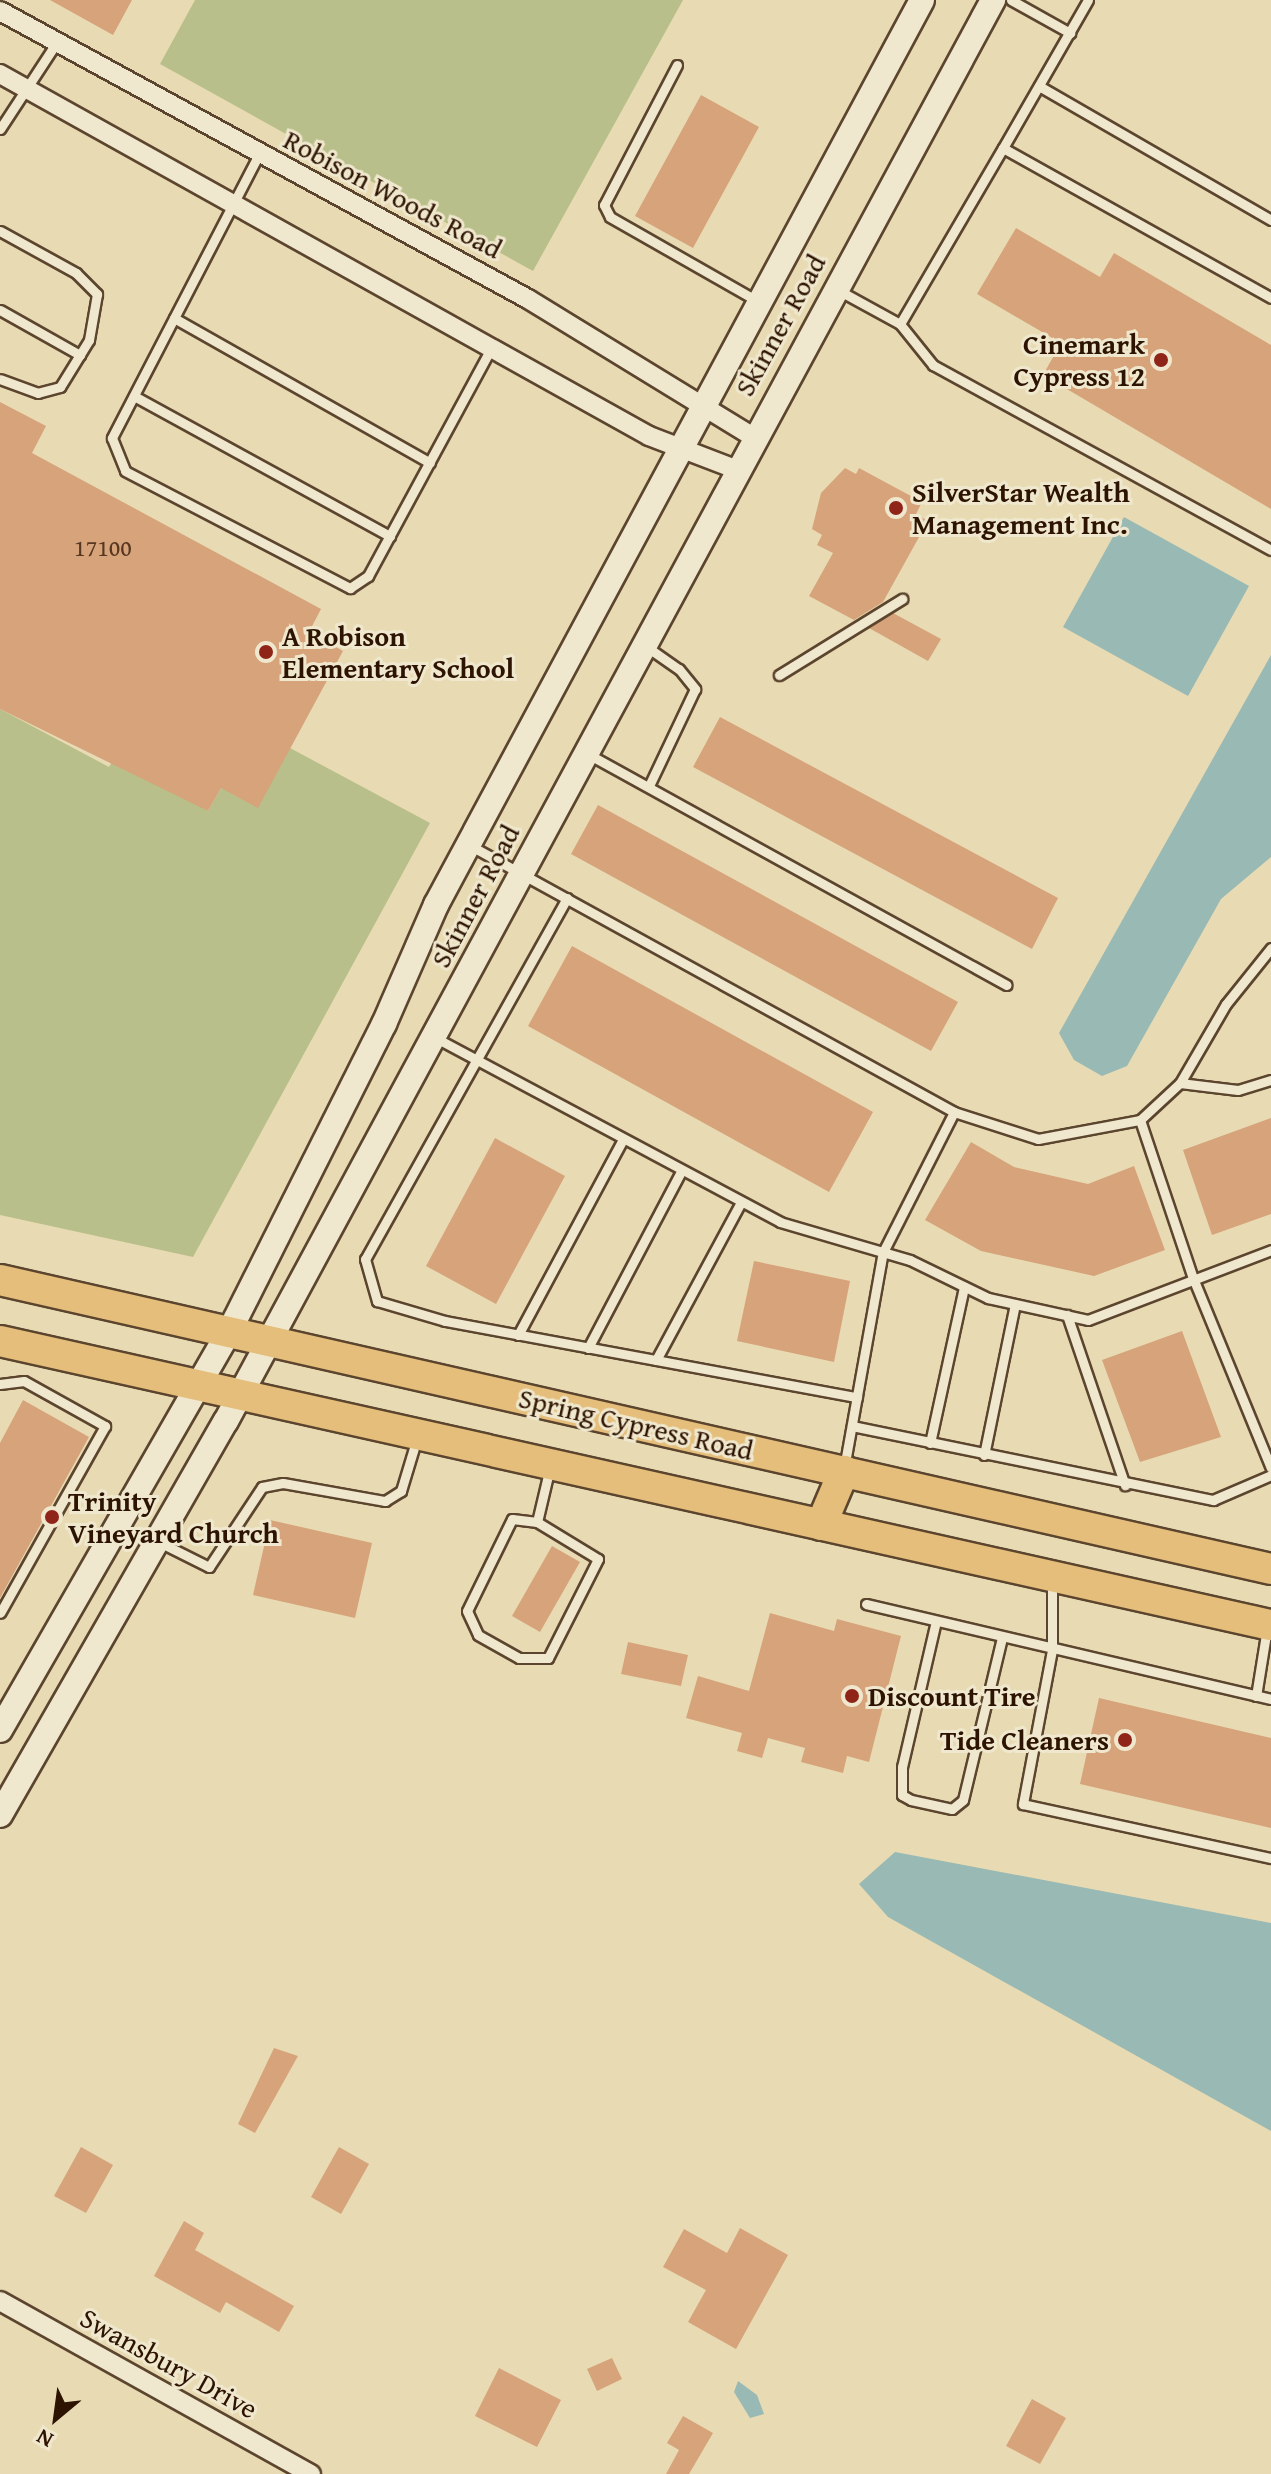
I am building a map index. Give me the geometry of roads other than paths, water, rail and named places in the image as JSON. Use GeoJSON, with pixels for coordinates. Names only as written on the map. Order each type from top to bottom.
{"type":"FeatureCollection","features":[{"type":"Feature","properties":{"kind":"main road","name":"Spring Cypress Road"},"geometry":{"type":"LineString","coordinates":[[0,1280],[1271,1569]]}},
{"type":"Feature","properties":{"kind":"main road","name":"Spring Cypress Road"},"geometry":{"type":"LineString","coordinates":[[0,1341],[1052,1577],[1270,1618]]}},
{"type":"Feature","properties":{"kind":"main road"},"geometry":{"type":"LineString","coordinates":[[821,1525],[844,1471]]}},
{"type":"Feature","properties":{"kind":"street","name":"Skinner Road"},"geometry":{"type":"LineString","coordinates":[[0,1730],[194,1384],[229,1332],[468,844],[700,403],[759,302],[922,0]]}},
{"type":"Feature","properties":{"kind":"street","name":"Skinner Road"},"geometry":{"type":"LineString","coordinates":[[0,1815],[159,1542],[240,1395],[522,873],[735,469],[993,0]]}},
{"type":"Feature","properties":{"kind":"street","name":"Robison Woods Road"},"geometry":{"type":"LineString","coordinates":[[0,11],[55,45],[528,299],[753,437]]}},
{"type":"Feature","properties":{"kind":"street"},"geometry":{"type":"LineString","coordinates":[[0,74],[677,446],[735,469]]}},
{"type":"Feature","properties":{"kind":"street","name":"Swansbury Drive"},"geometry":{"type":"LineString","coordinates":[[0,2301],[311,2474]]}},
{"type":"Feature","properties":{"kind":"lane"},"geometry":{"type":"LineString","coordinates":[[1011,0],[1070,33]]}},
{"type":"Feature","properties":{"kind":"lane"},"geometry":{"type":"LineString","coordinates":[[900,324],[1088,0]]}},
{"type":"Feature","properties":{"kind":"lane"},"geometry":{"type":"LineString","coordinates":[[0,129],[29,91],[55,45]]}},
{"type":"Feature","properties":{"kind":"lane"},"geometry":{"type":"LineString","coordinates":[[677,65],[604,205],[610,217],[759,302]]}},
{"type":"Feature","properties":{"kind":"lane"},"geometry":{"type":"LineString","coordinates":[[1039,86],[1271,220]]}},
{"type":"Feature","properties":{"kind":"lane"},"geometry":{"type":"LineString","coordinates":[[1003,148],[1271,298]]}},
{"type":"Feature","properties":{"kind":"lane"},"geometry":{"type":"LineString","coordinates":[[259,154],[112,438],[125,471],[350,588],[368,576],[493,344]]}},
{"type":"Feature","properties":{"kind":"lane"},"geometry":{"type":"LineString","coordinates":[[0,231],[76,273],[97,294],[80,355],[60,387],[38,393],[0,379]]}},
{"type":"Feature","properties":{"kind":"lane"},"geometry":{"type":"LineString","coordinates":[[834,288],[900,324],[933,365],[1271,550]]}},
{"type":"Feature","properties":{"kind":"lane"},"geometry":{"type":"LineString","coordinates":[[0,310],[80,355]]}},
{"type":"Feature","properties":{"kind":"lane"},"geometry":{"type":"LineString","coordinates":[[174,318],[430,463]]}},
{"type":"Feature","properties":{"kind":"lane"},"geometry":{"type":"LineString","coordinates":[[134,396],[390,536]]}},
{"type":"Feature","properties":{"kind":"lane"},"geometry":{"type":"LineString","coordinates":[[779,675],[902,599]]}},
{"type":"Feature","properties":{"kind":"lane"},"geometry":{"type":"LineString","coordinates":[[643,644],[679,669],[695,689],[649,786]]}},
{"type":"Feature","properties":{"kind":"lane"},"geometry":{"type":"LineString","coordinates":[[585,752],[1006,985]]}},
{"type":"Feature","properties":{"kind":"lane"},"geometry":{"type":"LineString","coordinates":[[468,844],[954,1112],[1038,1139],[1140,1120],[1180,1083],[1226,1004],[1271,948]]}},
{"type":"Feature","properties":{"kind":"lane"},"geometry":{"type":"LineString","coordinates":[[567,898],[479,1062],[365,1259],[377,1301],[518,1335],[857,1397]]}},
{"type":"Feature","properties":{"kind":"lane"},"geometry":{"type":"LineString","coordinates":[[433,1037],[780,1222],[883,1252],[964,1287],[1015,1304],[1088,1320],[1271,1250]]}},
{"type":"Feature","properties":{"kind":"lane"},"geometry":{"type":"LineString","coordinates":[[1180,1083],[1238,1090],[1271,1080]]}},
{"type":"Feature","properties":{"kind":"lane"},"geometry":{"type":"LineString","coordinates":[[844,1471],[883,1252],[954,1112]]}},
{"type":"Feature","properties":{"kind":"lane"},"geometry":{"type":"LineString","coordinates":[[1140,1120],[1193,1278],[1271,1468]]}},
{"type":"Feature","properties":{"kind":"lane"},"geometry":{"type":"LineString","coordinates":[[518,1335],[623,1139]]}},
{"type":"Feature","properties":{"kind":"lane"},"geometry":{"type":"LineString","coordinates":[[588,1348],[682,1170]]}},
{"type":"Feature","properties":{"kind":"lane"},"geometry":{"type":"LineString","coordinates":[[656,1360],[741,1202]]}},
{"type":"Feature","properties":{"kind":"lane"},"geometry":{"type":"LineString","coordinates":[[930,1443],[964,1287]]}},
{"type":"Feature","properties":{"kind":"lane"},"geometry":{"type":"LineString","coordinates":[[984,1455],[1015,1304]]}},
{"type":"Feature","properties":{"kind":"lane"},"geometry":{"type":"LineString","coordinates":[[1067,1315],[1125,1485]]}},
{"type":"Feature","properties":{"kind":"lane"},"geometry":{"type":"LineString","coordinates":[[0,1384],[24,1381],[105,1426],[0,1613]]}},
{"type":"Feature","properties":{"kind":"lane"},"geometry":{"type":"LineString","coordinates":[[852,1426],[1125,1485],[1213,1500],[1271,1475]]}},
{"type":"Feature","properties":{"kind":"lane"},"geometry":{"type":"LineString","coordinates":[[159,1542],[209,1567],[262,1487],[283,1483],[385,1501],[401,1491],[418,1435]]}},
{"type":"Feature","properties":{"kind":"lane"},"geometry":{"type":"LineString","coordinates":[[537,1522],[550,1464]]}},
{"type":"Feature","properties":{"kind":"lane"},"geometry":{"type":"LineString","coordinates":[[512,1519],[537,1522],[598,1559],[548,1658],[519,1658],[478,1635],[467,1611],[512,1519]]}},
{"type":"Feature","properties":{"kind":"lane"},"geometry":{"type":"LineString","coordinates":[[1052,1577],[1052,1650],[1023,1804],[1271,1858]]}},
{"type":"Feature","properties":{"kind":"lane"},"geometry":{"type":"LineString","coordinates":[[866,1604],[1271,1699]]}},
{"type":"Feature","properties":{"kind":"lane"},"geometry":{"type":"LineString","coordinates":[[1256,1696],[1270,1618]]}},
{"type":"Feature","properties":{"kind":"lane"},"geometry":{"type":"LineString","coordinates":[[936,1621],[902,1767],[902,1795],[911,1800],[952,1809],[963,1800],[1002,1638]]}},
{"type":"Feature","properties":{"kind":"water"},"geometry":{"type":"Polygon","coordinates":[[[1124,517],[1249,586],[1188,696],[1063,627],[1124,517]]]}},
{"type":"Feature","properties":{"kind":"water"},"geometry":{"type":"Polygon","coordinates":[[[1271,655],[1271,857],[1221,899],[1127,1066],[1102,1076],[1074,1060],[1059,1033],[1271,655]]]}},
{"type":"Feature","properties":{"kind":"water"},"geometry":{"type":"Polygon","coordinates":[[[895,1852],[1271,1923],[1271,2131],[888,1917],[859,1884],[895,1852]]]}},
{"type":"Feature","properties":{"kind":"water"},"geometry":{"type":"Polygon","coordinates":[[[738,2381],[757,2395],[764,2414],[750,2418],[734,2392],[738,2381]]]}},
{"type":"Feature","properties":{"kind":"place","name":"Cinemark Cypress 12"},"geometry":{"type":"Point","coordinates":[1161,360]}},
{"type":"Feature","properties":{"kind":"place","name":"SilverStar Wealth Management Inc."},"geometry":{"type":"Point","coordinates":[896,508]}},
{"type":"Feature","properties":{"kind":"place","name":"A Robison Elementary School"},"geometry":{"type":"Point","coordinates":[266,652]}},
{"type":"Feature","properties":{"kind":"place","name":"Trinity Vineyard Church"},"geometry":{"type":"Point","coordinates":[52,1517]}},
{"type":"Feature","properties":{"kind":"place","name":"Discount Tire"},"geometry":{"type":"Point","coordinates":[852,1696]}},
{"type":"Feature","properties":{"kind":"place","name":"Tide Cleaners"},"geometry":{"type":"Point","coordinates":[1125,1740]}}]}
